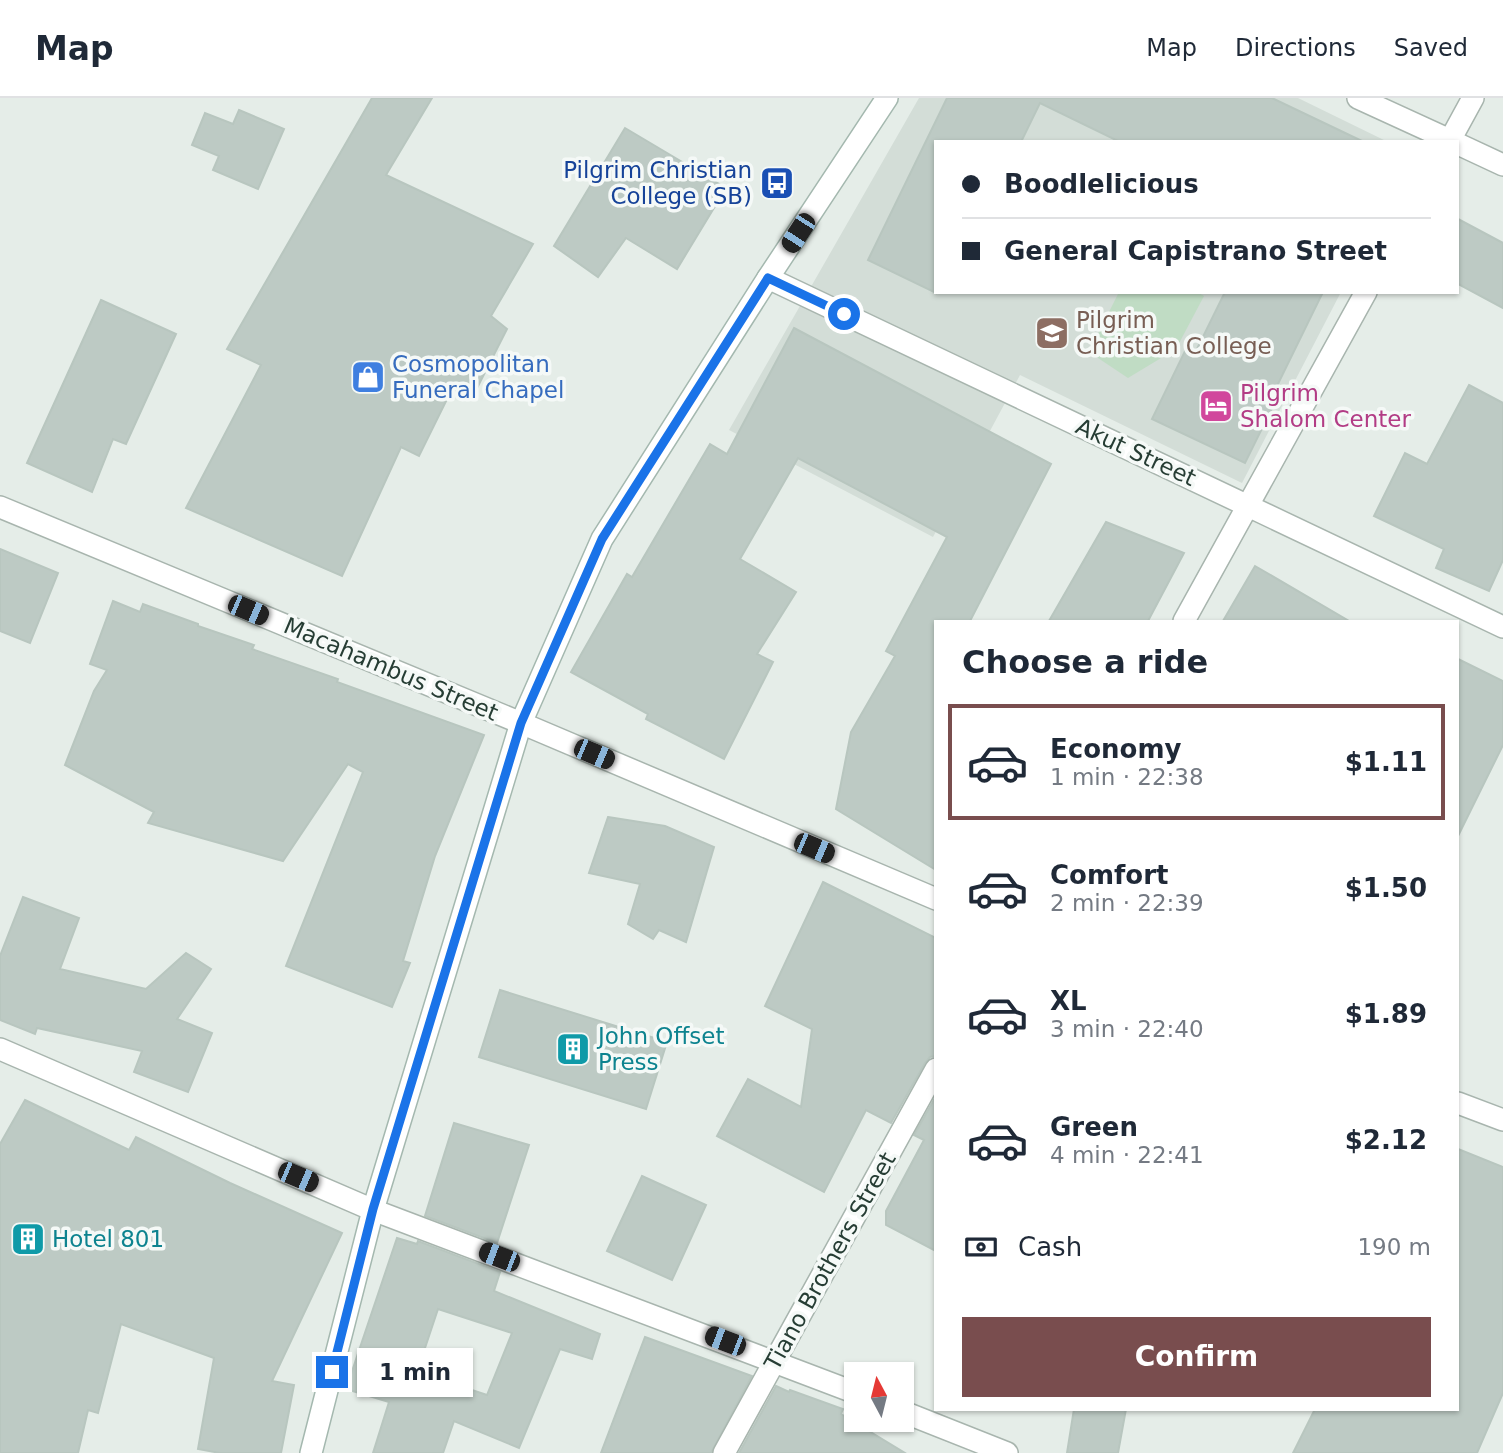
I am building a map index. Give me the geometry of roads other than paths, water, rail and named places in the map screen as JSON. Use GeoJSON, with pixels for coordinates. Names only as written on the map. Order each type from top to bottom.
{"type":"FeatureCollection","features":[{"type":"Feature","properties":{"kind":"street"},"geometry":{"type":"LineString","coordinates":[[311,1453],[373,1209],[521,723],[602,539],[768,278],[887,98]]}},
{"type":"Feature","properties":{"kind":"street"},"geometry":{"type":"LineString","coordinates":[[1358,98],[1449,140]]}},
{"type":"Feature","properties":{"kind":"street"},"geometry":{"type":"LineString","coordinates":[[1454,140],[1473,98]]}},
{"type":"Feature","properties":{"kind":"street"},"geometry":{"type":"LineString","coordinates":[[1459,145],[1503,165]]}},
{"type":"Feature","properties":{"kind":"street","name":"Akut Street"},"geometry":{"type":"LineString","coordinates":[[768,278],[1503,627]]}},
{"type":"Feature","properties":{"kind":"street"},"geometry":{"type":"LineString","coordinates":[[1185,620],[1365,294]]}},
{"type":"Feature","properties":{"kind":"street","name":"Macahambus Street"},"geometry":{"type":"LineString","coordinates":[[0,507],[934,898]]}},
{"type":"Feature","properties":{"kind":"street"},"geometry":{"type":"LineString","coordinates":[[0,1049],[373,1209],[844,1388]]}},
{"type":"Feature","properties":{"kind":"street","name":"Tiano Brothers Street"},"geometry":{"type":"LineString","coordinates":[[724,1453],[934,1073]]}},
{"type":"Feature","properties":{"kind":"street"},"geometry":{"type":"LineString","coordinates":[[1459,1103],[1503,1120]]}},
{"type":"Feature","properties":{"kind":"street"},"geometry":{"type":"LineString","coordinates":[[914,1416],[1007,1453]]}},
{"type":"Feature","properties":{"kind":"place","name":"Pilgrim Christian College (SB)"},"geometry":{"type":"Point","coordinates":[777,183]}},
{"type":"Feature","properties":{"kind":"place","name":"Pilgrim Christian College"},"geometry":{"type":"Point","coordinates":[1052,333]}},
{"type":"Feature","properties":{"kind":"place","name":"Cosmopolitan Funeral Chapel"},"geometry":{"type":"Point","coordinates":[368,377]}},
{"type":"Feature","properties":{"kind":"place","name":"Pilgrim Shalom Center"},"geometry":{"type":"Point","coordinates":[1216,406]}},
{"type":"Feature","properties":{"kind":"place","name":"John Offset Press"},"geometry":{"type":"Point","coordinates":[573,1049]}},
{"type":"Feature","properties":{"kind":"place","name":"Hotel 801"},"geometry":{"type":"Point","coordinates":[28,1239]}}]}
